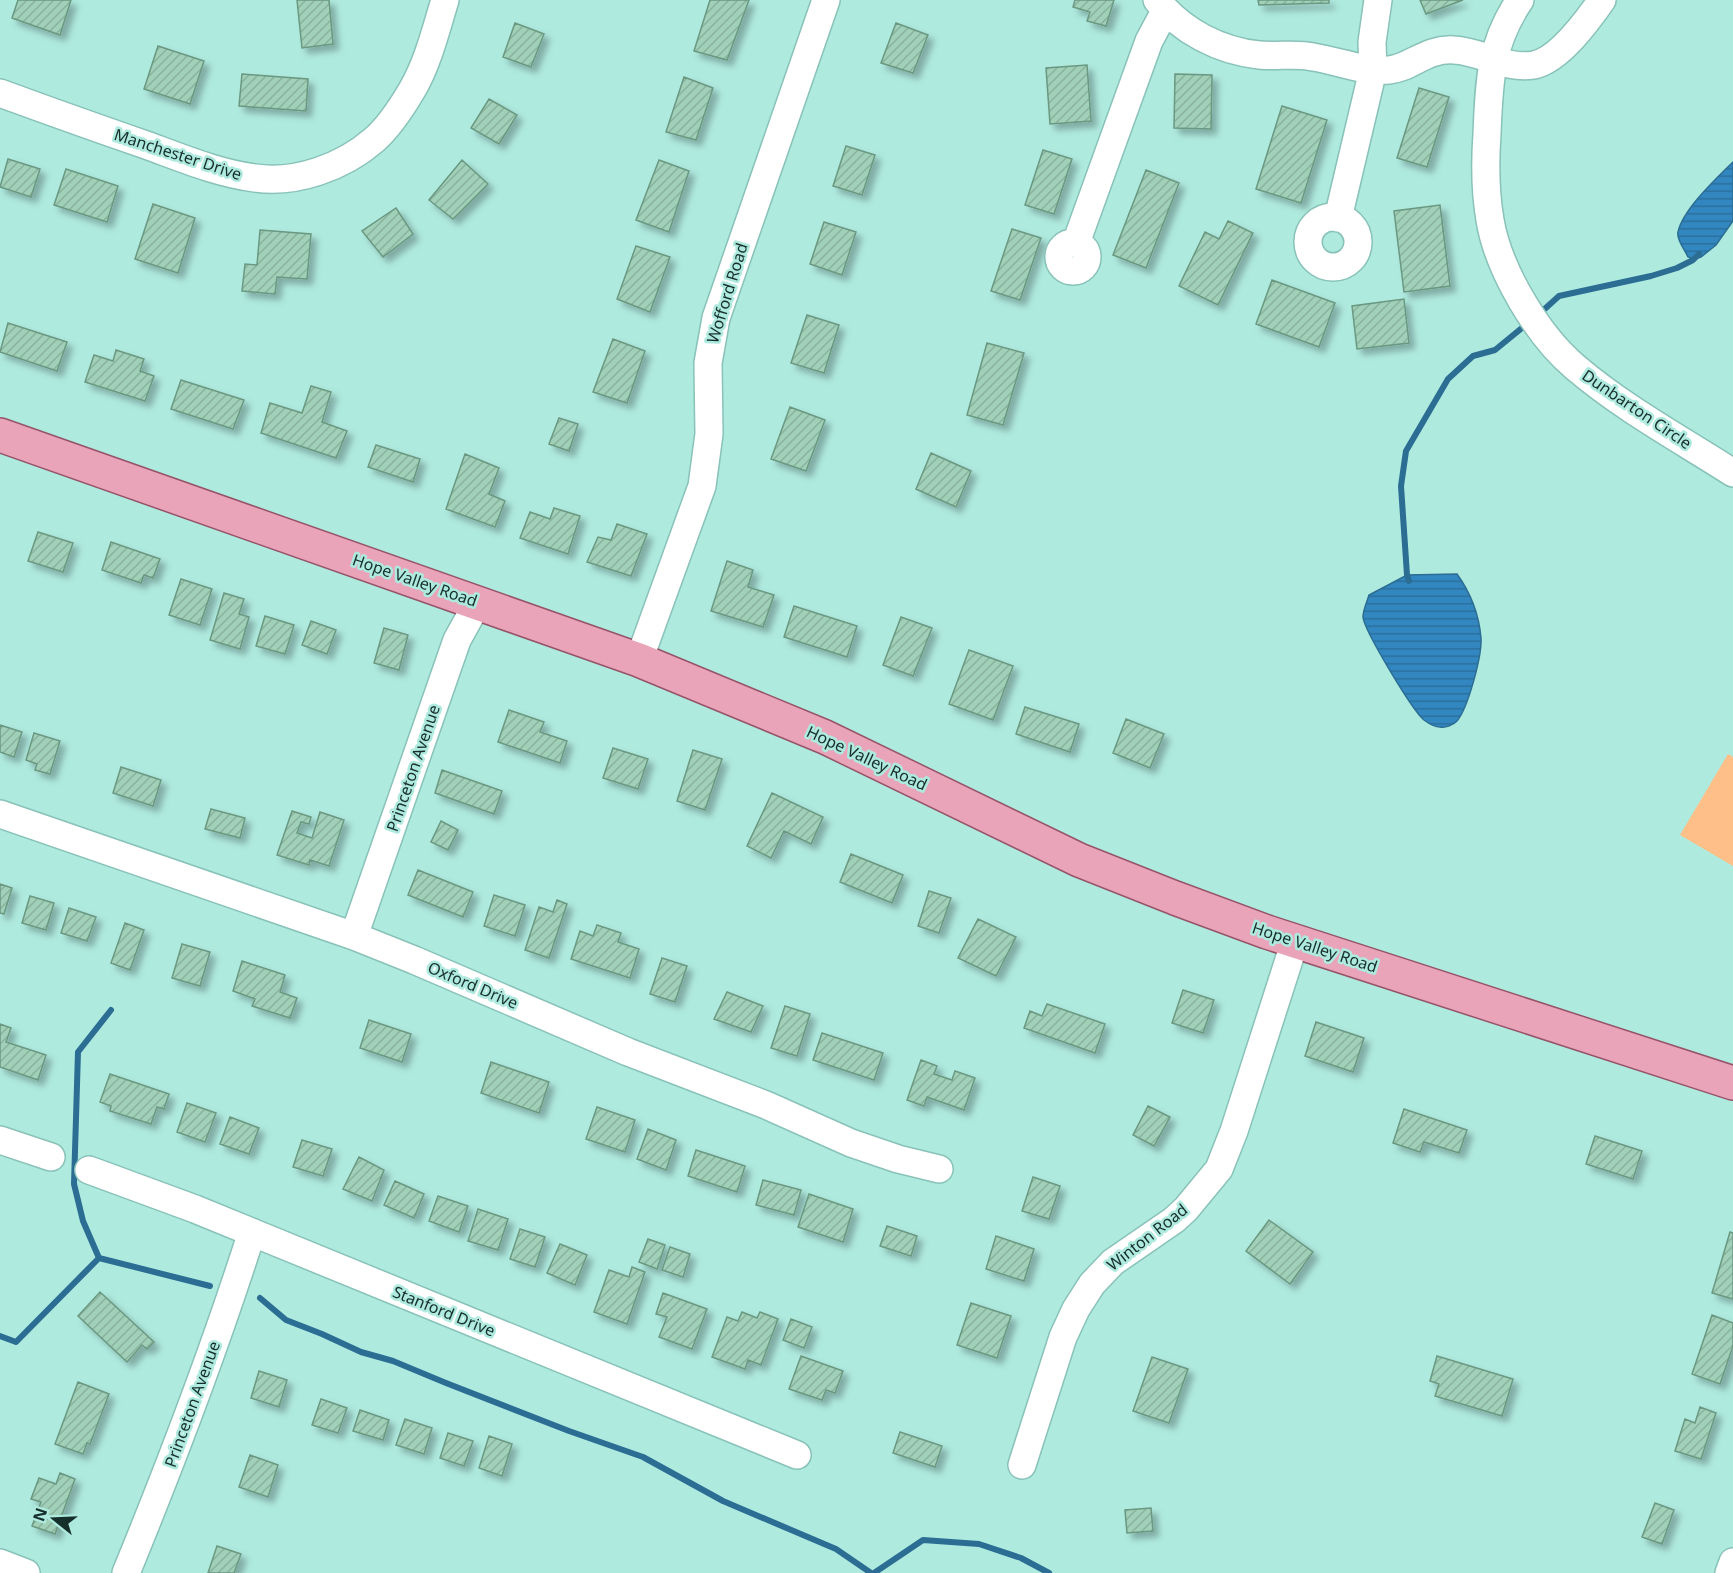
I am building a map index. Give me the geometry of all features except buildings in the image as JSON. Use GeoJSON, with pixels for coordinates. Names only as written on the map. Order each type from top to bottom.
{"type":"FeatureCollection","features":[{"type":"Feature","properties":{"kind":"main road","name":"Hope Valley Road"},"geometry":{"type":"LineString","coordinates":[[0,435],[639,660],[825,737],[1079,860],[1295,941],[1733,1083]]}},
{"type":"Feature","properties":{"kind":"street","name":"Manchester Drive"},"geometry":{"type":"LineString","coordinates":[[0,93],[217,170],[257,179],[294,177],[322,170],[352,155],[373,141],[385,129],[413,88],[428,53],[445,0]]}},
{"type":"Feature","properties":{"kind":"street","name":"Wofford Road"},"geometry":{"type":"LineString","coordinates":[[639,660],[702,486],[709,434],[708,363],[716,318],[826,0]]}},
{"type":"Feature","properties":{"kind":"street"},"geometry":{"type":"LineString","coordinates":[[1338,218],[1373,70],[1372,42],[1378,0]]}},
{"type":"Feature","properties":{"kind":"street","name":"Dunbarton Circle"},"geometry":{"type":"LineString","coordinates":[[1520,0],[1508,17],[1498,40],[1488,100],[1486,195],[1490,222],[1499,254],[1530,314],[1555,347],[1574,366],[1617,398],[1733,473]]}},
{"type":"Feature","properties":{"kind":"street"},"geometry":{"type":"LineString","coordinates":[[1076,243],[1161,5],[1199,36],[1236,51],[1259,55],[1310,56],[1373,70],[1392,70],[1432,52],[1455,50],[1509,65],[1535,65],[1556,53],[1582,29],[1602,0]]}},
{"type":"Feature","properties":{"kind":"street","name":"Princeton Avenue"},"geometry":{"type":"LineString","coordinates":[[354,936],[457,640],[478,602]]}},
{"type":"Feature","properties":{"kind":"street","name":"Oxford Drive"},"geometry":{"type":"LineString","coordinates":[[0,814],[354,936],[628,1052],[766,1105],[851,1143],[898,1159],[939,1169]]}},
{"type":"Feature","properties":{"kind":"street","name":"Winton Road"},"geometry":{"type":"LineString","coordinates":[[1022,1465],[1063,1337],[1092,1284],[1113,1262],[1174,1220],[1219,1169],[1234,1131],[1295,941]]}},
{"type":"Feature","properties":{"kind":"street"},"geometry":{"type":"LineString","coordinates":[[0,1140],[51,1157]]}},
{"type":"Feature","properties":{"kind":"street","name":"Stanford Drive"},"geometry":{"type":"LineString","coordinates":[[89,1170],[195,1209],[797,1455]]}},
{"type":"Feature","properties":{"kind":"street","name":"Princeton Avenue"},"geometry":{"type":"LineString","coordinates":[[126,1573],[224,1317],[252,1232]]}},
{"type":"Feature","properties":{"kind":"street"},"geometry":{"type":"LineString","coordinates":[[1729,1573],[1733,1562]]}},
{"type":"Feature","properties":{"kind":"street"},"geometry":{"type":"LineString","coordinates":[[0,1563],[26,1573]]}},
{"type":"Feature","properties":{"kind":"shaded area"},"geometry":{"type":"Polygon","coordinates":[[[1728,754],[1733,757],[1733,866],[1680,835],[1728,754]]]}},
{"type":"Feature","properties":{"kind":"water"},"geometry":{"type":"Polygon","coordinates":[[[1733,162],[1733,221],[1716,245],[1701,257],[1695,259],[1688,257],[1678,238],[1681,223],[1701,194],[1733,162]]]}},
{"type":"Feature","properties":{"kind":"water"},"geometry":{"type":"Polygon","coordinates":[[[1457,574],[1476,612],[1481,646],[1474,681],[1466,705],[1457,721],[1445,727],[1438,727],[1424,720],[1410,702],[1371,637],[1363,614],[1369,595],[1407,575],[1457,574]]]}},
{"type":"Feature","properties":{"kind":"waterway"},"geometry":{"type":"LineString","coordinates":[[1538,315],[1559,296],[1651,276],[1677,268],[1693,260],[1699,254]]}},
{"type":"Feature","properties":{"kind":"waterway"},"geometry":{"type":"LineString","coordinates":[[1409,581],[1401,486],[1406,451],[1448,379],[1473,356],[1495,350],[1528,323]]}},
{"type":"Feature","properties":{"kind":"waterway"},"geometry":{"type":"LineString","coordinates":[[99,1258],[83,1221],[74,1184],[78,1052],[111,1010]]}},
{"type":"Feature","properties":{"kind":"waterway"},"geometry":{"type":"LineString","coordinates":[[0,1336],[16,1342],[99,1258],[210,1286]]}},
{"type":"Feature","properties":{"kind":"waterway"},"geometry":{"type":"LineString","coordinates":[[260,1298],[286,1320],[361,1352],[393,1361],[569,1431],[643,1457],[723,1501],[836,1549],[871,1573]]}},
{"type":"Feature","properties":{"kind":"waterway"},"geometry":{"type":"LineString","coordinates":[[874,1573],[923,1540],[979,1544],[1021,1558],[1049,1573]]}}]}
